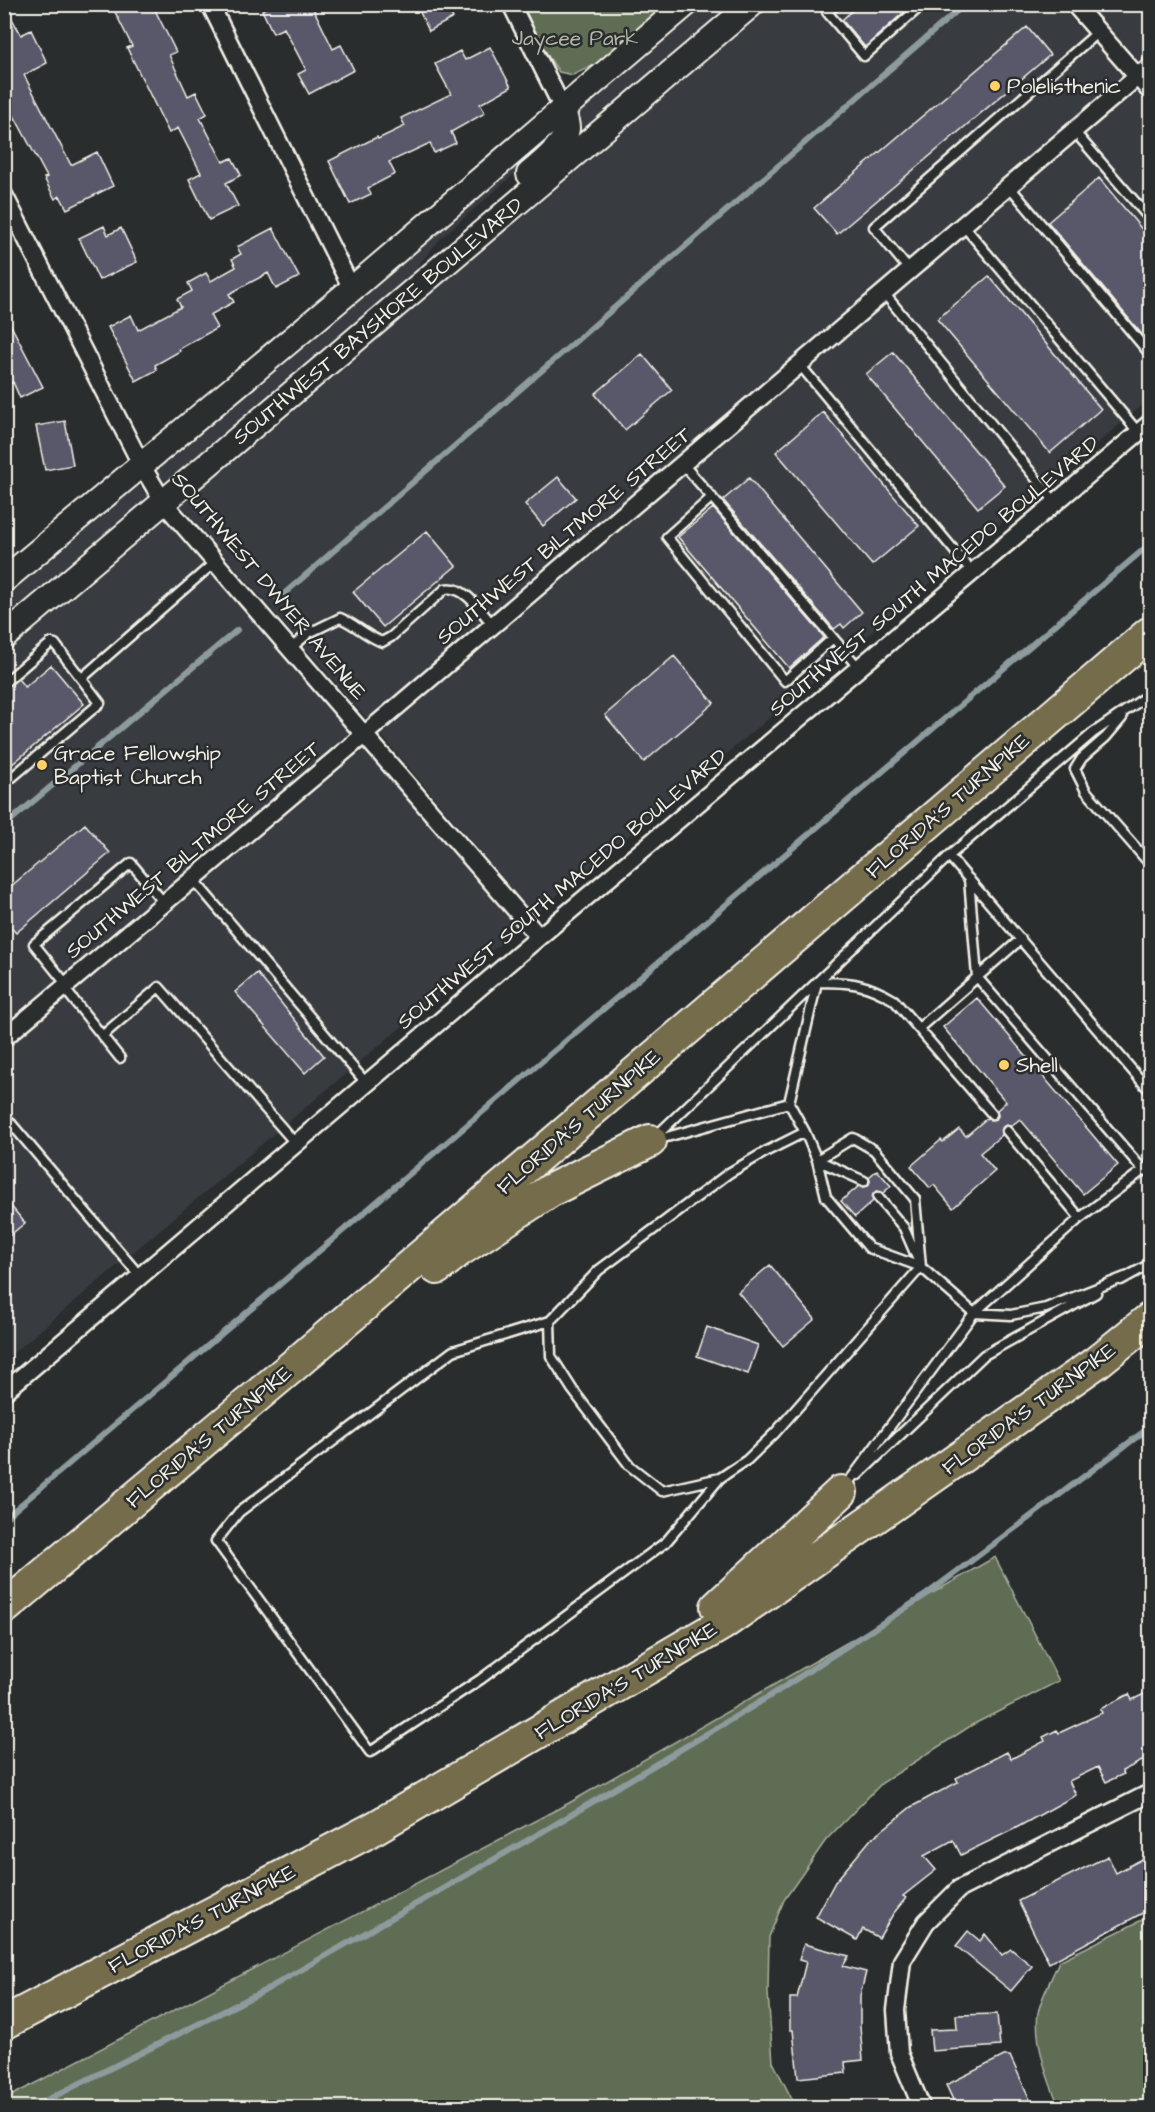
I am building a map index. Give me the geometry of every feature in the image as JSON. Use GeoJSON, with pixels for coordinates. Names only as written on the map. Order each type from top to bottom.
{"type":"FeatureCollection","features":[{"type":"Feature","properties":{"kind":"highway","name":"FLORIDA'S TURNPIKE"},"geometry":{"type":"LineString","coordinates":[[4,1608],[294,1365],[1150,633]]}},
{"type":"Feature","properties":{"kind":"highway"},"geometry":{"type":"LineString","coordinates":[[294,1365],[360,1330],[458,1251],[551,1190],[650,1141]]}},
{"type":"Feature","properties":{"kind":"highway","name":"FLORIDA'S TURNPIKE"},"geometry":{"type":"LineString","coordinates":[[4,2023],[371,1830],[722,1624],[1097,1362],[1150,1319]]}},
{"type":"Feature","properties":{"kind":"highway"},"geometry":{"type":"LineString","coordinates":[[613,1690],[726,1600],[841,1492]]}},
{"type":"Feature","properties":{"kind":"main road","name":"SOUTHWEST BAYSHORE BOULEVARD"},"geometry":{"type":"LineString","coordinates":[[4,580],[352,289],[686,4]]}},
{"type":"Feature","properties":{"kind":"main road","name":"SOUTHWEST BAYSHORE BOULEVARD"},"geometry":{"type":"LineString","coordinates":[[4,637],[752,4]]}},
{"type":"Feature","properties":{"kind":"main road"},"geometry":{"type":"LineString","coordinates":[[421,284],[426,272],[450,244],[548,158],[567,129],[563,109]]}},
{"type":"Feature","properties":{"kind":"street"},"geometry":{"type":"LineString","coordinates":[[210,4],[352,289]]}},
{"type":"Feature","properties":{"kind":"street"},"geometry":{"type":"LineString","coordinates":[[511,4],[563,109]]}},
{"type":"Feature","properties":{"kind":"street"},"geometry":{"type":"LineString","coordinates":[[1074,4],[1098,32],[1144,71],[1150,91]]}},
{"type":"Feature","properties":{"kind":"street","name":"SOUTHWEST BILTMORE STREET"},"geometry":{"type":"LineString","coordinates":[[4,1038],[1144,71]]}},
{"type":"Feature","properties":{"kind":"street","name":"SOUTHWEST DWYER AVENUE"},"geometry":{"type":"LineString","coordinates":[[4,195],[142,466],[164,503],[539,938]]}},
{"type":"Feature","properties":{"kind":"street","name":"SOUTHWEST SOUTH MACEDO BOULEVARD"},"geometry":{"type":"LineString","coordinates":[[4,1392],[1145,428]]}},
{"type":"Feature","properties":{"kind":"street"},"geometry":{"type":"LineString","coordinates":[[922,2108],[898,2053],[896,2010],[902,1961],[926,1922],[959,1889],[1150,1793]]}},
{"type":"Feature","properties":{"kind":"lane"},"geometry":{"type":"LineString","coordinates":[[836,4],[826,12],[864,56],[923,4]]}},
{"type":"Feature","properties":{"kind":"lane"},"geometry":{"type":"LineString","coordinates":[[910,271],[874,227],[1098,32]]}},
{"type":"Feature","properties":{"kind":"lane"},"geometry":{"type":"LineString","coordinates":[[1074,131],[1150,219]]}},
{"type":"Feature","properties":{"kind":"lane"},"geometry":{"type":"LineString","coordinates":[[1009,186],[1150,354]]}},
{"type":"Feature","properties":{"kind":"lane"},"geometry":{"type":"LineString","coordinates":[[963,225],[1145,428]]}},
{"type":"Feature","properties":{"kind":"lane"},"geometry":{"type":"LineString","coordinates":[[884,293],[1056,503]]}},
{"type":"Feature","properties":{"kind":"lane"},"geometry":{"type":"LineString","coordinates":[[800,365],[973,573]]}},
{"type":"Feature","properties":{"kind":"lane"},"geometry":{"type":"LineString","coordinates":[[683,464],[859,668]]}},
{"type":"Feature","properties":{"kind":"lane"},"geometry":{"type":"LineString","coordinates":[[712,497],[666,537],[785,681],[834,638]]}},
{"type":"Feature","properties":{"kind":"lane"},"geometry":{"type":"LineString","coordinates":[[82,678],[216,562]]}},
{"type":"Feature","properties":{"kind":"lane"},"geometry":{"type":"LineString","coordinates":[[291,648],[309,633],[340,618],[354,624],[369,637],[382,642],[391,638],[445,589],[450,588],[468,597],[493,625]]}},
{"type":"Feature","properties":{"kind":"lane"},"geometry":{"type":"LineString","coordinates":[[4,683],[51,643],[55,644],[100,703],[10,779],[4,778]]}},
{"type":"Feature","properties":{"kind":"lane"},"geometry":{"type":"LineString","coordinates":[[650,1141],[949,856],[1093,733],[1150,694]]}},
{"type":"Feature","properties":{"kind":"lane"},"geometry":{"type":"LineString","coordinates":[[1130,709],[1106,737],[1082,758],[1075,769],[1086,791],[1150,864]]}},
{"type":"Feature","properties":{"kind":"lane"},"geometry":{"type":"LineString","coordinates":[[949,856],[1150,1091]]}},
{"type":"Feature","properties":{"kind":"lane"},"geometry":{"type":"LineString","coordinates":[[120,1058],[34,944],[131,863],[164,903]]}},
{"type":"Feature","properties":{"kind":"lane"},"geometry":{"type":"LineString","coordinates":[[193,879],[367,1084]]}},
{"type":"Feature","properties":{"kind":"lane"},"geometry":{"type":"LineString","coordinates":[[841,1492],[974,1313],[1080,1218],[1147,1168],[977,977],[969,879]]}},
{"type":"Feature","properties":{"kind":"lane"},"geometry":{"type":"LineString","coordinates":[[918,1028],[1021,939]]}},
{"type":"Feature","properties":{"kind":"lane"},"geometry":{"type":"LineString","coordinates":[[817,982],[846,982],[874,988],[894,1000],[992,1114]]}},
{"type":"Feature","properties":{"kind":"lane"},"geometry":{"type":"LineString","coordinates":[[817,982],[789,1103],[805,1131],[817,1160],[826,1197],[869,1248],[921,1267],[974,1313],[1011,1315],[1046,1308],[1125,1277]]}},
{"type":"Feature","properties":{"kind":"lane"},"geometry":{"type":"LineString","coordinates":[[102,1036],[159,987],[296,1144]]}},
{"type":"Feature","properties":{"kind":"lane"},"geometry":{"type":"LineString","coordinates":[[650,1141],[789,1103]]}},
{"type":"Feature","properties":{"kind":"lane"},"geometry":{"type":"LineString","coordinates":[[4,1115],[140,1276]]}},
{"type":"Feature","properties":{"kind":"lane"},"geometry":{"type":"LineString","coordinates":[[805,1131],[729,1173],[632,1245],[599,1270],[550,1321],[453,1351],[239,1512],[216,1541],[370,1752],[481,1679],[666,1542],[720,1478],[747,1460],[775,1433],[921,1267],[915,1199],[874,1150],[853,1138],[817,1160]]}},
{"type":"Feature","properties":{"kind":"lane"},"geometry":{"type":"LineString","coordinates":[[1007,1131],[1080,1218]]}},
{"type":"Feature","properties":{"kind":"lane"},"geometry":{"type":"LineString","coordinates":[[817,1160],[864,1181]]}},
{"type":"Feature","properties":{"kind":"lane"},"geometry":{"type":"LineString","coordinates":[[878,1197],[904,1228],[921,1267]]}},
{"type":"Feature","properties":{"kind":"lane"},"geometry":{"type":"LineString","coordinates":[[841,1492],[984,1355],[1150,1264]]}},
{"type":"Feature","properties":{"kind":"lane"},"geometry":{"type":"LineString","coordinates":[[550,1321],[551,1356],[572,1389],[630,1466],[662,1491],[720,1478]]}},
{"type":"Feature","properties":{"kind":"shaded area"},"geometry":{"type":"Polygon","coordinates":[[[707,5],[736,5],[571,145],[575,114],[602,88],[707,5]]]}},
{"type":"Feature","properties":{"kind":"shaded area"},"geometry":{"type":"Polygon","coordinates":[[[767,5],[1059,5],[1123,76],[367,719],[179,503],[423,295],[427,297],[430,290],[767,5]]]}},
{"type":"Feature","properties":{"kind":"shaded area"},"geometry":{"type":"Polygon","coordinates":[[[1088,5],[1150,5],[1150,53],[1140,62],[1088,5]]]}},
{"type":"Feature","properties":{"kind":"shaded area"},"geometry":{"type":"Polygon","coordinates":[[[1136,91],[1150,108],[1150,399],[534,915],[380,734],[1136,91]]]}},
{"type":"Feature","properties":{"kind":"shaded area"},"geometry":{"type":"Polygon","coordinates":[[[556,128],[540,152],[442,237],[417,267],[412,279],[167,487],[155,468],[358,297],[366,293],[556,128]]]}},
{"type":"Feature","properties":{"kind":"shaded area"},"geometry":{"type":"Polygon","coordinates":[[[137,482],[150,502],[5,623],[5,593],[137,482]]]}},
{"type":"Feature","properties":{"kind":"shaded area"},"geometry":{"type":"Polygon","coordinates":[[[162,517],[351,734],[5,1025],[5,649],[162,517]]]}},
{"type":"Feature","properties":{"kind":"shaded area"},"geometry":{"type":"Polygon","coordinates":[[[364,749],[518,929],[5,1360],[5,1050],[364,749]]]}},
{"type":"Feature","properties":{"kind":"green space","name":"Jaycee Park"},"geometry":{"type":"Polygon","coordinates":[[[522,5],[667,5],[596,64],[573,75],[559,72],[548,56],[522,5]]]}},
{"type":"Feature","properties":{"kind":"green space"},"geometry":{"type":"Polygon","coordinates":[[[995,1557],[1059,1681],[972,1725],[882,1783],[826,1840],[784,1900],[769,1937],[768,1993],[773,2062],[796,2107],[5,2107],[5,2099],[569,1803],[995,1557]]]}},
{"type":"Feature","properties":{"kind":"green space"},"geometry":{"type":"Polygon","coordinates":[[[1150,1916],[1150,2107],[1060,2107],[1043,2061],[1037,2024],[1042,2000],[1059,1961],[1150,1916]]]}},
{"type":"Feature","properties":{"kind":"building"},"geometry":{"type":"Polygon","coordinates":[[[4,4],[21,35],[31,30],[47,63],[24,75],[71,165],[97,152],[113,186],[67,209],[60,196],[55,199],[44,178],[47,177],[4,97],[4,4]]]}},
{"type":"Feature","properties":{"kind":"building"},"geometry":{"type":"Polygon","coordinates":[[[111,4],[152,4],[176,52],[169,55],[188,96],[196,92],[207,114],[200,118],[223,162],[232,158],[241,175],[226,183],[238,206],[209,220],[189,179],[201,173],[178,128],[169,133],[127,48],[132,46],[111,4]]]}},
{"type":"Feature","properties":{"kind":"building"},"geometry":{"type":"Polygon","coordinates":[[[272,4],[311,4],[333,49],[341,45],[354,70],[309,94],[298,74],[306,70],[284,28],[273,33],[262,10],[272,4]]]}},
{"type":"Feature","properties":{"kind":"building"},"geometry":{"type":"Polygon","coordinates":[[[416,4],[446,4],[453,18],[429,31],[416,4]]]}},
{"type":"Feature","properties":{"kind":"building"},"geometry":{"type":"Polygon","coordinates":[[[859,4],[913,4],[865,47],[842,20],[859,4]]]}},
{"type":"Feature","properties":{"kind":"building"},"geometry":{"type":"Polygon","coordinates":[[[1027,27],[1050,55],[837,234],[814,208],[1027,27]]]}},
{"type":"Feature","properties":{"kind":"building"},"geometry":{"type":"Polygon","coordinates":[[[490,47],[511,87],[480,104],[485,113],[451,132],[456,143],[434,153],[430,143],[389,162],[395,174],[368,188],[371,194],[350,204],[329,161],[405,126],[401,118],[451,94],[435,64],[460,51],[465,60],[490,47]]]}},
{"type":"Feature","properties":{"kind":"building"},"geometry":{"type":"Polygon","coordinates":[[[1099,178],[1150,239],[1150,344],[1048,222],[1099,178]]]}},
{"type":"Feature","properties":{"kind":"building"},"geometry":{"type":"Polygon","coordinates":[[[104,226],[108,235],[121,228],[137,262],[99,280],[79,238],[104,226]]]}},
{"type":"Feature","properties":{"kind":"building"},"geometry":{"type":"Polygon","coordinates":[[[273,228],[299,277],[276,289],[268,273],[229,294],[234,302],[210,315],[217,328],[179,349],[180,351],[155,365],[157,370],[136,381],[108,327],[131,315],[138,330],[181,307],[177,299],[192,291],[188,283],[206,273],[211,281],[236,267],[232,259],[241,254],[237,247],[273,228]]]}},
{"type":"Feature","properties":{"kind":"building"},"geometry":{"type":"Polygon","coordinates":[[[989,276],[1101,409],[1050,453],[937,319],[989,276]]]}},
{"type":"Feature","properties":{"kind":"building"},"geometry":{"type":"Polygon","coordinates":[[[4,312],[43,387],[20,398],[13,382],[4,386],[4,312]]]}},
{"type":"Feature","properties":{"kind":"building"},"geometry":{"type":"Polygon","coordinates":[[[893,352],[1005,486],[978,508],[866,374],[893,352]]]}},
{"type":"Feature","properties":{"kind":"building"},"geometry":{"type":"Polygon","coordinates":[[[642,354],[672,390],[625,430],[595,394],[642,354]]]}},
{"type":"Feature","properties":{"kind":"building"},"geometry":{"type":"Polygon","coordinates":[[[823,412],[919,526],[872,565],[776,452],[823,412]]]}},
{"type":"Feature","properties":{"kind":"building"},"geometry":{"type":"Polygon","coordinates":[[[65,421],[73,465],[45,470],[36,426],[65,421]]]}},
{"type":"Feature","properties":{"kind":"building"},"geometry":{"type":"Polygon","coordinates":[[[558,477],[576,498],[543,526],[525,504],[558,477]]]}},
{"type":"Feature","properties":{"kind":"building"},"geometry":{"type":"Polygon","coordinates":[[[749,478],[862,612],[844,628],[841,624],[834,629],[723,500],[749,478]]]}},
{"type":"Feature","properties":{"kind":"building"},"geometry":{"type":"Polygon","coordinates":[[[713,508],[824,637],[789,668],[678,537],[713,508]]]}},
{"type":"Feature","properties":{"kind":"building"},"geometry":{"type":"Polygon","coordinates":[[[427,531],[456,566],[383,627],[353,592],[427,531]]]}},
{"type":"Feature","properties":{"kind":"building"},"geometry":{"type":"Polygon","coordinates":[[[674,656],[714,703],[644,762],[605,715],[674,656]]]}},
{"type":"Feature","properties":{"kind":"building"},"geometry":{"type":"Polygon","coordinates":[[[51,665],[84,704],[4,771],[4,689],[18,679],[25,687],[51,665]]]}},
{"type":"Feature","properties":{"kind":"building"},"geometry":{"type":"Polygon","coordinates":[[[85,824],[110,853],[16,933],[4,920],[4,892],[85,824]]]}},
{"type":"Feature","properties":{"kind":"building"},"geometry":{"type":"Polygon","coordinates":[[[257,973],[324,1056],[305,1073],[235,992],[257,973]]]}},
{"type":"Feature","properties":{"kind":"building","name":"Shell"},"geometry":{"type":"Polygon","coordinates":[[[977,998],[1118,1165],[1083,1194],[1020,1119],[1011,1126],[1003,1127],[1002,1135],[980,1153],[995,1171],[953,1208],[934,1185],[930,1188],[911,1166],[941,1140],[943,1142],[959,1129],[966,1136],[987,1118],[996,1119],[997,1110],[1006,1102],[943,1027],[977,998]]]}},
{"type":"Feature","properties":{"kind":"building"},"geometry":{"type":"Polygon","coordinates":[[[877,1170],[891,1186],[883,1193],[877,1191],[874,1193],[873,1201],[855,1217],[841,1201],[859,1186],[868,1186],[869,1177],[877,1170]]]}},
{"type":"Feature","properties":{"kind":"building"},"geometry":{"type":"Polygon","coordinates":[[[4,1198],[25,1223],[4,1240],[4,1198]]]}},
{"type":"Feature","properties":{"kind":"building"},"geometry":{"type":"Polygon","coordinates":[[[770,1265],[815,1319],[783,1346],[738,1292],[770,1265]]]}},
{"type":"Feature","properties":{"kind":"building"},"geometry":{"type":"Polygon","coordinates":[[[707,1327],[758,1345],[748,1374],[697,1356],[707,1327]]]}},
{"type":"Feature","properties":{"kind":"building"},"geometry":{"type":"Polygon","coordinates":[[[1150,1691],[1150,1757],[1122,1771],[1124,1774],[1106,1782],[1098,1767],[1069,1781],[1076,1795],[961,1855],[953,1840],[924,1856],[936,1870],[903,1896],[906,1898],[893,1914],[879,1938],[863,1929],[857,1940],[816,1917],[835,1882],[871,1839],[911,1807],[958,1782],[956,1778],[1007,1752],[1011,1759],[1045,1741],[1043,1737],[1057,1730],[1059,1733],[1102,1713],[1100,1709],[1129,1694],[1132,1700],[1150,1691]]]}},
{"type":"Feature","properties":{"kind":"building"},"geometry":{"type":"Polygon","coordinates":[[[1150,1855],[1150,1909],[1049,1963],[1018,1901],[1108,1856],[1116,1873],[1150,1855]]]}},
{"type":"Feature","properties":{"kind":"building"},"geometry":{"type":"Polygon","coordinates":[[[968,1931],[980,1941],[985,1934],[1002,1955],[1011,1949],[1032,1966],[1011,1991],[956,1946],[968,1931]]]}},
{"type":"Feature","properties":{"kind":"building"},"geometry":{"type":"Polygon","coordinates":[[[804,1944],[849,1956],[843,1966],[866,1972],[860,1996],[863,2060],[845,2062],[846,2073],[798,2078],[793,2030],[790,2030],[790,1998],[797,1998],[806,1962],[799,1960],[804,1944]]]}},
{"type":"Feature","properties":{"kind":"building"},"geometry":{"type":"Polygon","coordinates":[[[997,2014],[1000,2046],[932,2051],[930,2030],[957,2029],[956,2015],[997,2014]]]}},
{"type":"Feature","properties":{"kind":"building"},"geometry":{"type":"Polygon","coordinates":[[[1004,2056],[1010,2056],[1032,2104],[1023,2108],[986,2108],[982,2101],[969,2108],[957,2108],[946,2085],[1004,2056]]]}},
{"type":"Feature","properties":{"kind":"waterway"},"geometry":{"type":"LineString","coordinates":[[278,599],[965,4]]}},
{"type":"Feature","properties":{"kind":"waterway"},"geometry":{"type":"LineString","coordinates":[[4,1519],[1150,544]]}},
{"type":"Feature","properties":{"kind":"waterway"},"geometry":{"type":"LineString","coordinates":[[4,826],[237,630]]}},
{"type":"Feature","properties":{"kind":"waterway"},"geometry":{"type":"LineString","coordinates":[[31,2108],[264,1991],[554,1825],[770,1696],[927,1594],[1150,1427]]}},
{"type":"Feature","properties":{"kind":"place","name":"Polelisthenic"},"geometry":{"type":"Point","coordinates":[995,86]}},
{"type":"Feature","properties":{"kind":"place","name":"Grace Fellowship Baptist Church"},"geometry":{"type":"Point","coordinates":[42,765]}},
{"type":"Feature","properties":{"kind":"place","name":"Shell"},"geometry":{"type":"Point","coordinates":[1004,1065]}}]}
